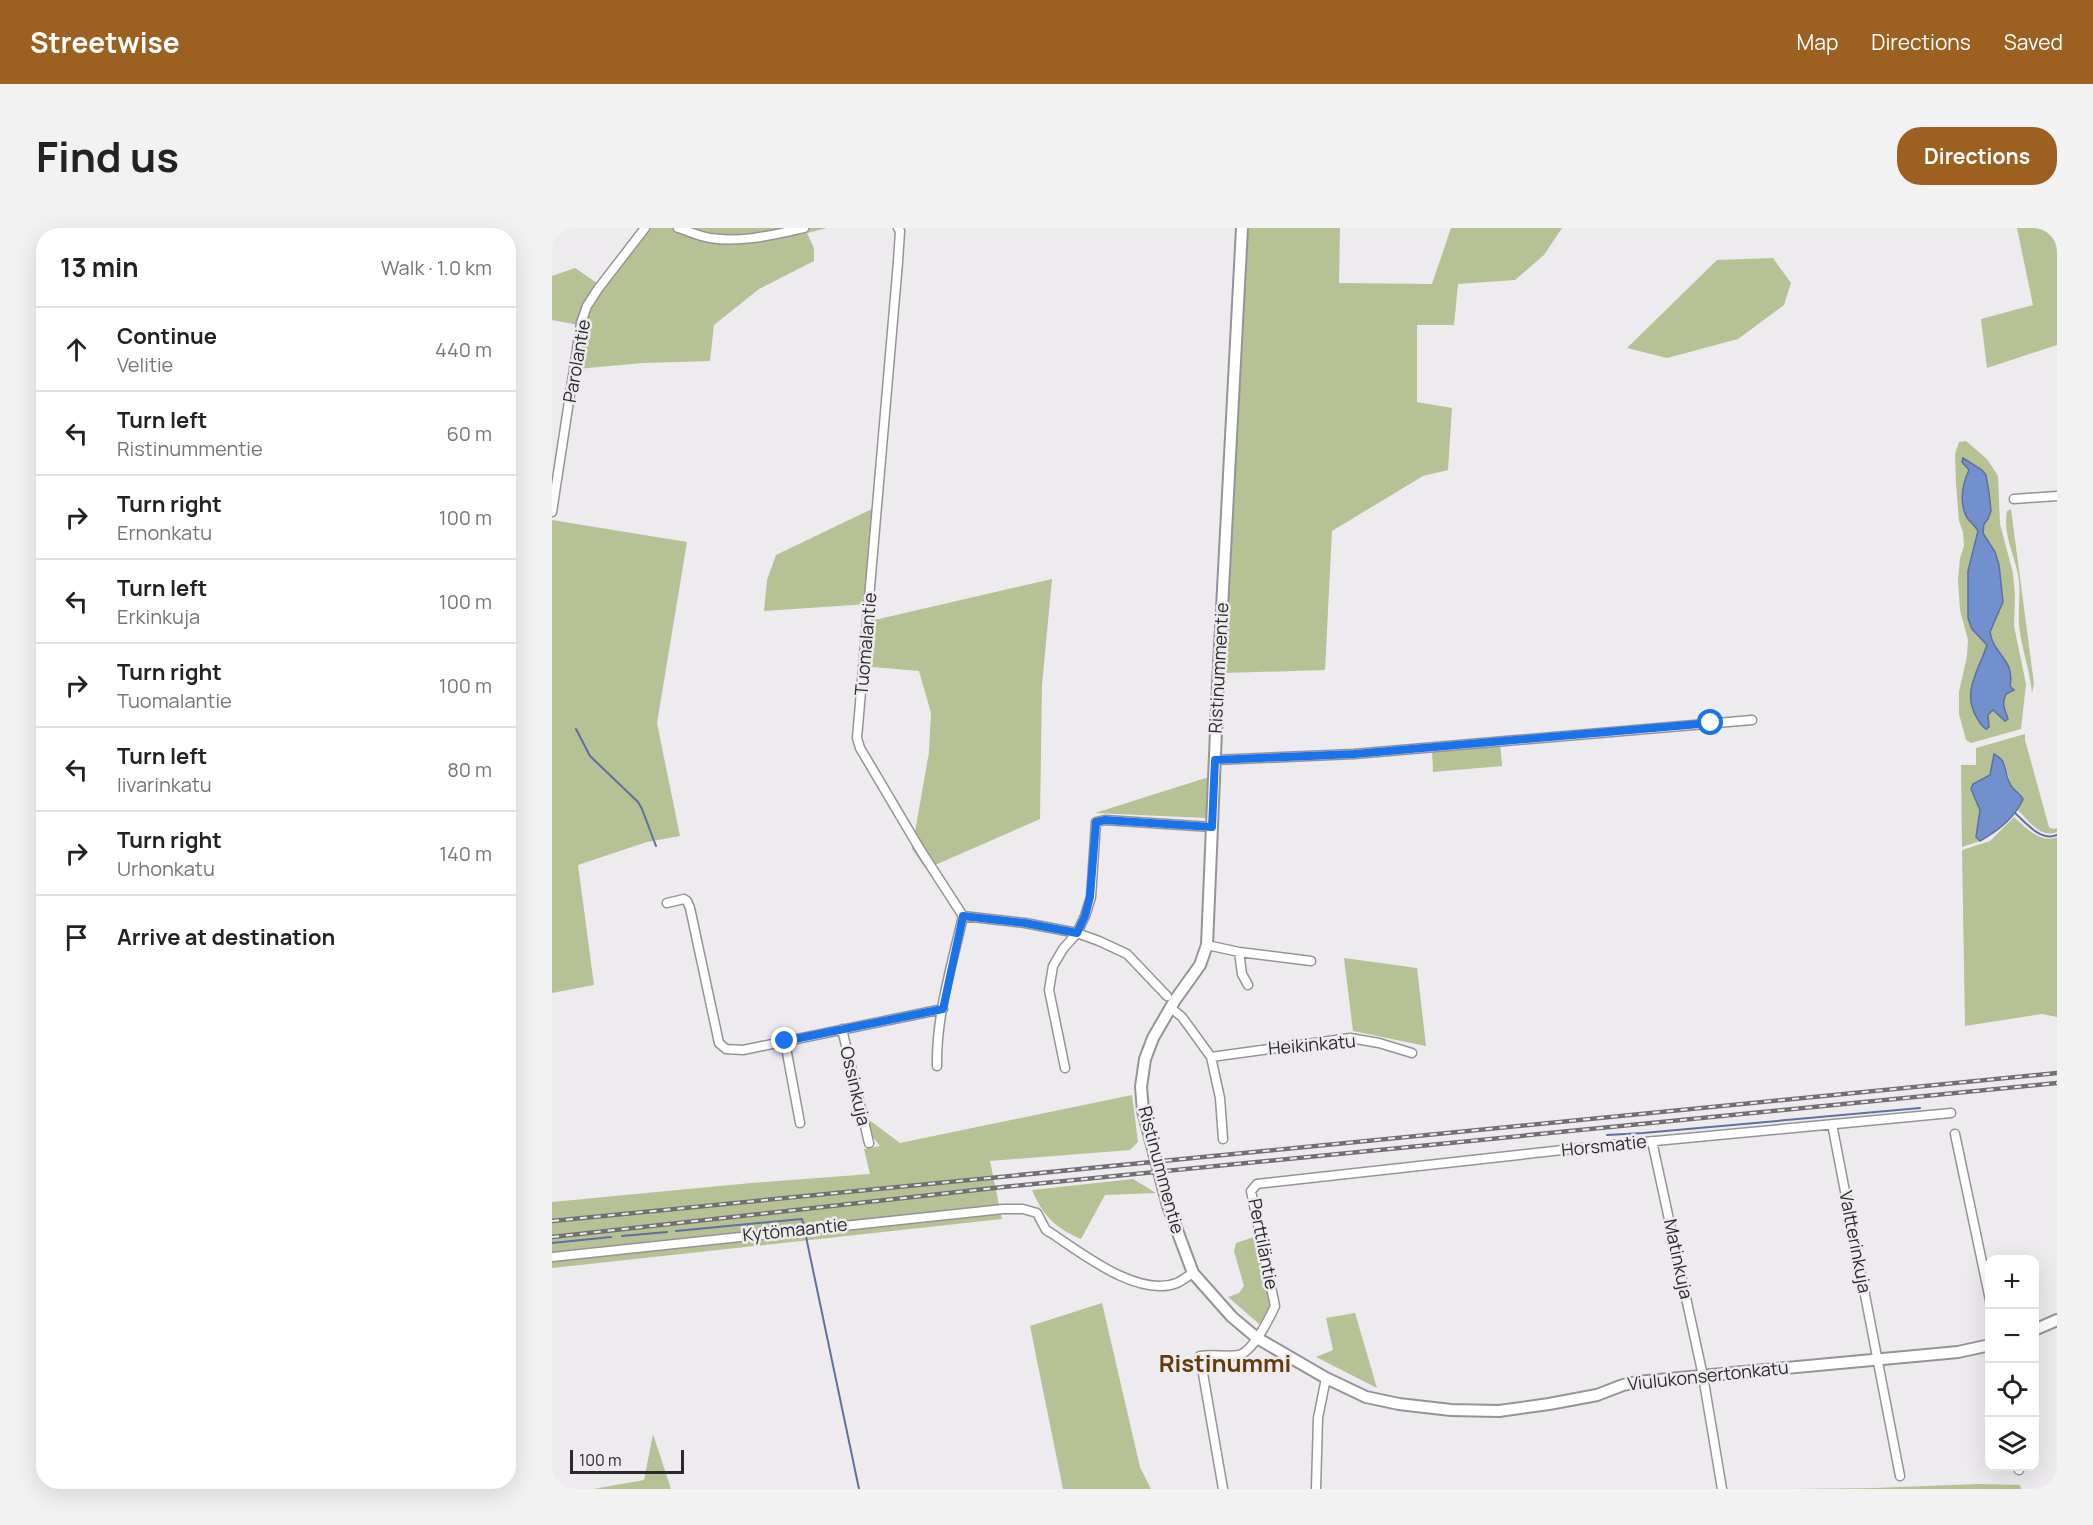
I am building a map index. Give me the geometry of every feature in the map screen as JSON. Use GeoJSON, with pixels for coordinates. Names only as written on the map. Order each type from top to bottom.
{"type":"FeatureCollection","features":[{"type":"Feature","properties":{"kind":"street","name":"Parolantie"},"geometry":{"type":"LineString","coordinates":[[552,512],[581,323],[587,306],[597,289],[645,228]]}},
{"type":"Feature","properties":{"kind":"street"},"geometry":{"type":"LineString","coordinates":[[678,228],[707,238],[731,240],[756,239],[804,228]]}},
{"type":"Feature","properties":{"kind":"street","name":"Tuomalantie"},"geometry":{"type":"LineString","coordinates":[[898,228],[900,231],[898,262],[857,738],[860,748],[884,789],[963,916]]}},
{"type":"Feature","properties":{"kind":"street","name":"Ristinummentie"},"geometry":{"type":"LineString","coordinates":[[1242,228],[1208,945],[1200,965],[1153,1038],[1145,1059],[1142,1087],[1143,1112],[1168,1206],[1193,1273],[1232,1317],[1257,1338],[1326,1378]]}},
{"type":"Feature","properties":{"kind":"street"},"geometry":{"type":"LineString","coordinates":[[2014,499],[2057,496]]}},
{"type":"Feature","properties":{"kind":"street"},"geometry":{"type":"LineString","coordinates":[[1215,760],[1354,754],[1752,720]]}},
{"type":"Feature","properties":{"kind":"street"},"geometry":{"type":"LineString","coordinates":[[1065,1068],[1049,990],[1053,966],[1063,949],[1077,933],[1085,916],[1090,897],[1096,822],[1105,820],[1212,827]]}},
{"type":"Feature","properties":{"kind":"street"},"geometry":{"type":"LineString","coordinates":[[667,903],[684,899],[690,908],[719,1043],[726,1049],[736,1051],[785,1042],[943,1009]]}},
{"type":"Feature","properties":{"kind":"street"},"geometry":{"type":"LineString","coordinates":[[937,1066],[936,1048],[963,916],[1025,923],[1077,933],[1127,954],[1167,996]]}},
{"type":"Feature","properties":{"kind":"street"},"geometry":{"type":"LineString","coordinates":[[1208,945],[1239,952],[1311,961]]}},
{"type":"Feature","properties":{"kind":"street"},"geometry":{"type":"LineString","coordinates":[[1239,952],[1242,974],[1248,984]]}},
{"type":"Feature","properties":{"kind":"street"},"geometry":{"type":"LineString","coordinates":[[1171,1008],[1182,1017],[1211,1057],[1221,1098],[1223,1139]]}},
{"type":"Feature","properties":{"kind":"street","name":"Ossinkuja"},"geometry":{"type":"LineString","coordinates":[[842,1029],[869,1143]]}},
{"type":"Feature","properties":{"kind":"street","name":"Heikinkatu"},"geometry":{"type":"LineString","coordinates":[[1211,1057],[1350,1038],[1379,1043],[1412,1053]]}},
{"type":"Feature","properties":{"kind":"street"},"geometry":{"type":"LineString","coordinates":[[785,1042],[800,1122]]}},
{"type":"Feature","properties":{"kind":"street","name":"Horsmatie"},"geometry":{"type":"LineString","coordinates":[[1257,1184],[1652,1141],[1951,1113]]}},
{"type":"Feature","properties":{"kind":"street","name":"Valtterinkuja"},"geometry":{"type":"LineString","coordinates":[[1832,1124],[1900,1476]]}},
{"type":"Feature","properties":{"kind":"street"},"geometry":{"type":"LineString","coordinates":[[1955,1134],[1985,1280]]}},
{"type":"Feature","properties":{"kind":"street","name":"Matinkuja"},"geometry":{"type":"LineString","coordinates":[[1652,1141],[1703,1376],[1722,1489]]}},
{"type":"Feature","properties":{"kind":"street","name":"Perttiläntie"},"geometry":{"type":"LineString","coordinates":[[1257,1184],[1251,1191],[1275,1306],[1257,1338]]}},
{"type":"Feature","properties":{"kind":"street","name":"Kytömaantie"},"geometry":{"type":"LineString","coordinates":[[552,1257],[1003,1209],[1023,1209],[1037,1213],[1050,1233],[1125,1279],[1147,1286],[1162,1286],[1176,1283],[1193,1273]]}},
{"type":"Feature","properties":{"kind":"street"},"geometry":{"type":"LineString","coordinates":[[2039,1327],[2057,1320]]}},
{"type":"Feature","properties":{"kind":"street"},"geometry":{"type":"LineString","coordinates":[[1223,1489],[1200,1356],[1242,1354],[1257,1338]]}},
{"type":"Feature","properties":{"kind":"street","name":"Viulukonsertonkatu"},"geometry":{"type":"LineString","coordinates":[[1326,1378],[1366,1397],[1399,1404],[1451,1410],[1499,1411],[1597,1395],[1623,1385],[1958,1352],[1985,1346]]}},
{"type":"Feature","properties":{"kind":"street"},"geometry":{"type":"LineString","coordinates":[[1316,1489],[1318,1418],[1326,1378]]}},
{"type":"Feature","properties":{"kind":"green space"},"geometry":{"type":"Polygon","coordinates":[[[651,228],[827,228],[807,233],[814,248],[814,261],[759,289],[714,325],[710,361],[643,363],[577,369],[584,326],[552,320],[552,276],[575,268],[603,287],[651,228]]]}},
{"type":"Feature","properties":{"kind":"green space"},"geometry":{"type":"Polygon","coordinates":[[[1247,228],[1340,228],[1339,283],[1432,284],[1451,228],[1562,228],[1544,255],[1515,280],[1458,284],[1454,325],[1417,325],[1417,402],[1452,408],[1448,470],[1423,476],[1332,531],[1325,670],[1225,673],[1247,228]]]}},
{"type":"Feature","properties":{"kind":"green space"},"geometry":{"type":"Polygon","coordinates":[[[2017,228],[2057,228],[2057,345],[1987,368],[1981,319],[2033,305],[2017,228]]]}},
{"type":"Feature","properties":{"kind":"green space"},"geometry":{"type":"Polygon","coordinates":[[[1773,258],[1791,283],[1784,305],[1738,339],[1667,358],[1627,348],[1717,260],[1773,258]]]}},
{"type":"Feature","properties":{"kind":"green space"},"geometry":{"type":"Polygon","coordinates":[[[1966,441],[1987,459],[1998,476],[2000,524],[2013,573],[2014,626],[2026,684],[2021,729],[1971,743],[1966,740],[1959,714],[1959,692],[1968,640],[1960,610],[1958,579],[1964,546],[1959,521],[1955,454],[1959,442],[1966,441]]]}},
{"type":"Feature","properties":{"kind":"green space"},"geometry":{"type":"Polygon","coordinates":[[[876,507],[868,604],[764,611],[767,580],[776,555],[876,507]]]}},
{"type":"Feature","properties":{"kind":"green space"},"geometry":{"type":"Polygon","coordinates":[[[2011,509],[2034,684],[2032,693],[2019,625],[2018,574],[2006,527],[2007,511],[2011,509]]]}},
{"type":"Feature","properties":{"kind":"green space"},"geometry":{"type":"Polygon","coordinates":[[[552,520],[687,542],[657,723],[680,836],[647,842],[578,865],[594,985],[552,993],[552,520]]]}},
{"type":"Feature","properties":{"kind":"green space"},"geometry":{"type":"Polygon","coordinates":[[[1052,579],[1042,685],[1040,819],[926,869],[912,849],[929,752],[931,713],[919,671],[861,666],[866,620],[879,619],[1052,579]]]}},
{"type":"Feature","properties":{"kind":"green space"},"geometry":{"type":"Polygon","coordinates":[[[2025,734],[2049,827],[2057,828],[2057,832],[2040,831],[2017,809],[2023,799],[2021,794],[2011,787],[2005,763],[1993,756],[1990,775],[1973,784],[1980,810],[1977,837],[1980,841],[1962,847],[1961,765],[1976,765],[1976,748],[2025,734]]]}},
{"type":"Feature","properties":{"kind":"green space"},"geometry":{"type":"Polygon","coordinates":[[[1500,742],[1502,766],[1433,772],[1432,748],[1500,742]]]}},
{"type":"Feature","properties":{"kind":"green space"},"geometry":{"type":"Polygon","coordinates":[[[1209,777],[1207,818],[1095,813],[1209,777]]]}},
{"type":"Feature","properties":{"kind":"green space"},"geometry":{"type":"Polygon","coordinates":[[[2014,817],[2028,830],[2039,836],[2051,839],[2057,837],[2057,1017],[2042,1014],[1965,1026],[1962,850],[1990,841],[2014,817]]]}},
{"type":"Feature","properties":{"kind":"green space"},"geometry":{"type":"Polygon","coordinates":[[[1344,958],[1417,968],[1426,1046],[1353,1031],[1344,958]]]}},
{"type":"Feature","properties":{"kind":"green space"},"geometry":{"type":"Polygon","coordinates":[[[1132,1095],[1138,1142],[1130,1150],[990,1161],[1002,1219],[552,1268],[552,1202],[870,1174],[864,1149],[880,1146],[872,1136],[868,1119],[900,1143],[1132,1095]]]}},
{"type":"Feature","properties":{"kind":"green space"},"geometry":{"type":"Polygon","coordinates":[[[1133,1179],[1156,1193],[1105,1195],[1081,1239],[1051,1220],[1040,1206],[1032,1190],[1133,1179]]]}},
{"type":"Feature","properties":{"kind":"green space"},"geometry":{"type":"Polygon","coordinates":[[[1257,1236],[1271,1309],[1259,1324],[1228,1297],[1239,1293],[1244,1286],[1234,1251],[1236,1243],[1257,1236]]]}},
{"type":"Feature","properties":{"kind":"green space"},"geometry":{"type":"Polygon","coordinates":[[[1102,1303],[1140,1467],[1151,1489],[1063,1489],[1030,1326],[1102,1303]]]}},
{"type":"Feature","properties":{"kind":"green space"},"geometry":{"type":"Polygon","coordinates":[[[1355,1313],[1377,1388],[1316,1357],[1333,1350],[1326,1318],[1355,1313]]]}},
{"type":"Feature","properties":{"kind":"green space"},"geometry":{"type":"Polygon","coordinates":[[[653,1434],[671,1489],[593,1489],[644,1480],[653,1434]]]}},
{"type":"Feature","properties":{"kind":"green space"},"geometry":{"type":"Polygon","coordinates":[[[1977,1484],[2020,1485],[2021,1489],[1789,1489],[1874,1488],[1977,1484]]]}},
{"type":"Feature","properties":{"kind":"water"},"geometry":{"type":"Polygon","coordinates":[[[1963,458],[1986,475],[1991,511],[1984,524],[1983,533],[1995,552],[1999,565],[2003,602],[1990,632],[1992,640],[2010,670],[2010,686],[2014,690],[2006,694],[2004,701],[2008,719],[2005,721],[1993,710],[1988,715],[1989,727],[1986,729],[1977,718],[1971,699],[1973,681],[1987,645],[1972,629],[1968,618],[1968,571],[1978,531],[1966,516],[1963,504],[1963,487],[1969,470],[1962,462],[1963,458]]]}},
{"type":"Feature","properties":{"kind":"water"},"geometry":{"type":"Polygon","coordinates":[[[1994,754],[2003,761],[2010,783],[2023,799],[2005,823],[1980,841],[1976,837],[1980,810],[1971,789],[1973,784],[1990,775],[1994,754]]]}},
{"type":"Feature","properties":{"kind":"waterway"},"geometry":{"type":"LineString","coordinates":[[576,729],[590,756],[638,802],[656,846]]}},
{"type":"Feature","properties":{"kind":"waterway"},"geometry":{"type":"LineString","coordinates":[[2015,813],[2040,834],[2057,835]]}},
{"type":"Feature","properties":{"kind":"waterway"},"geometry":{"type":"LineString","coordinates":[[1607,1135],[1920,1108]]}},
{"type":"Feature","properties":{"kind":"waterway"},"geometry":{"type":"LineString","coordinates":[[676,1231],[802,1219],[804,1227]]}},
{"type":"Feature","properties":{"kind":"waterway"},"geometry":{"type":"LineString","coordinates":[[622,1236],[667,1232]]}},
{"type":"Feature","properties":{"kind":"waterway"},"geometry":{"type":"LineString","coordinates":[[805,1232],[859,1489]]}},
{"type":"Feature","properties":{"kind":"waterway"},"geometry":{"type":"LineString","coordinates":[[552,1243],[611,1237]]}},
{"type":"Feature","properties":{"kind":"railway"},"geometry":{"type":"LineString","coordinates":[[552,1221],[2057,1073]]}},
{"type":"Feature","properties":{"kind":"railway"},"geometry":{"type":"LineString","coordinates":[[552,1237],[1003,1187],[2057,1083]]}},
{"type":"Feature","properties":{"kind":"district","name":"Ristinummi"},"geometry":{"type":"Point","coordinates":[1225,1364]}},
{"type":"Feature","properties":{"kind":"route"},"geometry":{"type":"LineString","coordinates":[[785,1041],[943,1009],[963,916],[1025,923],[1077,933],[1090,897],[1096,822],[1105,820],[1212,827],[1215,760],[1354,754],[1711,723]]}}]}
